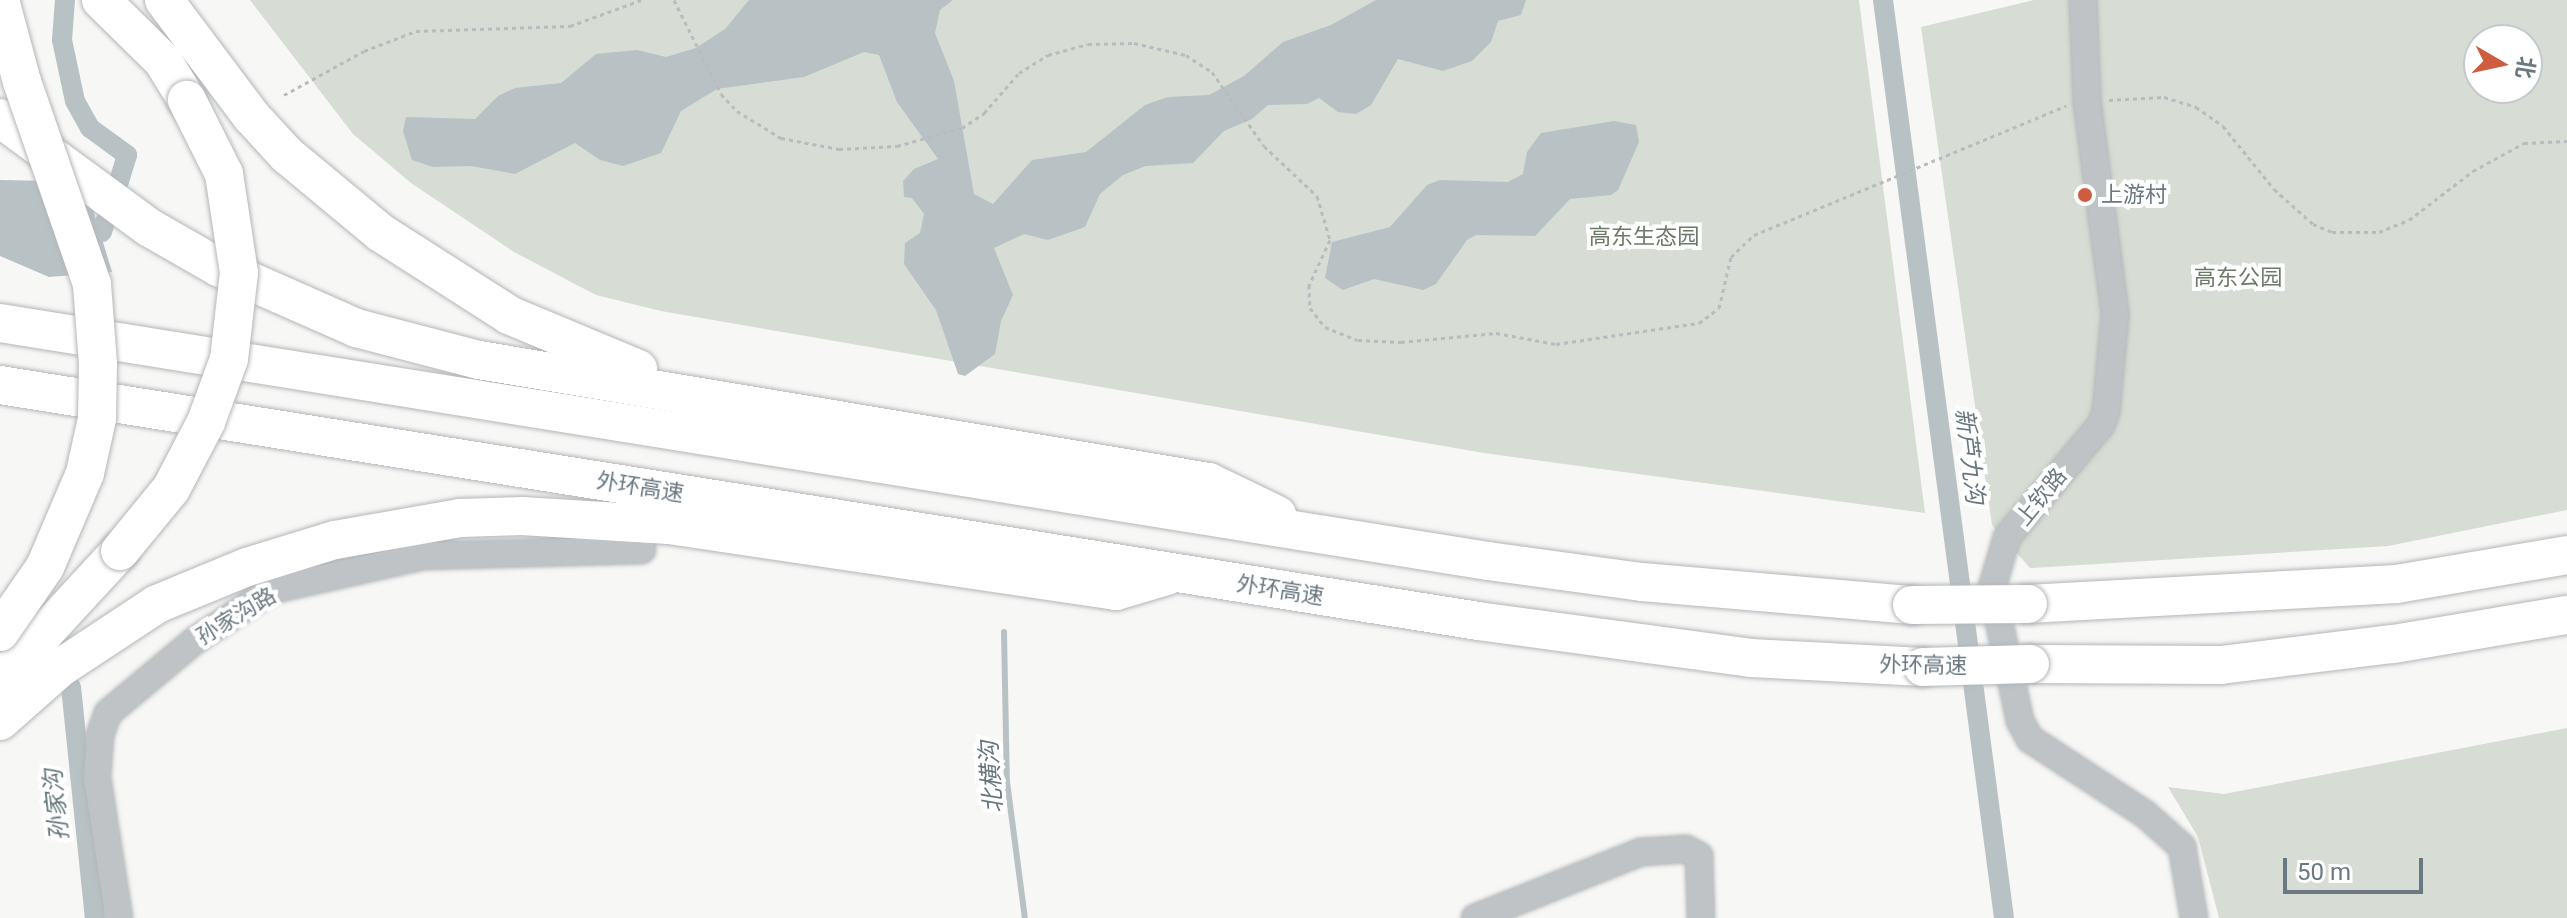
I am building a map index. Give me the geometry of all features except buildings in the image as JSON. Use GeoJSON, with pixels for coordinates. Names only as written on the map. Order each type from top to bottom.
{"type":"FeatureCollection","features":[{"type":"Feature","properties":{"kind":"highway"},"geometry":{"type":"LineString","coordinates":[[0,0],[22,82],[92,284],[98,364],[97,419],[85,473],[45,567],[0,632]]}},
{"type":"Feature","properties":{"kind":"highway"},"geometry":{"type":"LineString","coordinates":[[0,681],[171,489],[206,422],[229,359],[239,273],[224,174],[187,100],[163,61],[101,0]]}},
{"type":"Feature","properties":{"kind":"highway"},"geometry":{"type":"LineString","coordinates":[[164,0],[252,117],[287,155],[381,233],[509,315],[651,374],[670,391]]}},
{"type":"Feature","properties":{"kind":"highway"},"geometry":{"type":"LineString","coordinates":[[0,118],[150,228],[297,305],[410,344],[1209,482],[1316,534]]}},
{"type":"Feature","properties":{"kind":"highway"},"geometry":{"type":"LineString","coordinates":[[0,323],[1316,534],[1642,582],[1912,605],[2028,604],[2190,599],[2396,584],[2567,555]]}},
{"type":"Feature","properties":{"kind":"highway","name":"外环高速"},"geometry":{"type":"LineString","coordinates":[[0,385],[1177,573],[1751,658],[1923,667],[2221,665],[2567,615]]}},
{"type":"Feature","properties":{"kind":"highway"},"geometry":{"type":"LineString","coordinates":[[0,721],[60,668],[157,604],[247,567],[335,540],[460,518],[583,518],[723,532],[1116,591],[1177,573]]}},
{"type":"Feature","properties":{"kind":"street","name":"上钦路"},"geometry":{"type":"LineString","coordinates":[[2083,0],[2087,101],[2115,315],[2106,412],[2101,425],[2007,537],[1992,588],[2020,721],[2030,739],[2145,814],[2182,847],[2191,918]]}},
{"type":"Feature","properties":{"kind":"street","name":"孙家沟路"},"geometry":{"type":"LineString","coordinates":[[119,918],[97,777],[100,735],[108,713],[194,641],[271,590],[423,556],[642,550]]}},
{"type":"Feature","properties":{"kind":"street"},"geometry":{"type":"LineString","coordinates":[[1475,918],[1641,852],[1686,849],[1699,856],[1701,918]]}},
{"type":"Feature","properties":{"kind":"path"},"geometry":{"type":"LineString","coordinates":[[284,95],[364,51],[416,31],[570,26],[641,0]]}},
{"type":"Feature","properties":{"kind":"path"},"geometry":{"type":"LineString","coordinates":[[674,0],[721,94],[737,111],[781,138],[839,149],[897,146],[962,128],[984,113],[1019,73],[1048,55],[1088,44],[1134,43],[1186,55],[1212,72],[1264,146],[1317,196],[1330,240],[1309,285],[1310,308],[1325,327],[1358,340],[1401,342],[1496,333],[1556,344],[1699,323],[1719,308],[1731,257],[1754,235],[2047,111],[2087,101],[2164,97],[2196,107],[2223,126],[2274,189],[2313,224],[2332,232],[2379,232],[2409,220],[2473,171],[2524,143],[2567,141]]}},
{"type":"Feature","properties":{"kind":"green space","name":"高东生态园"},"geometry":{"type":"Polygon","coordinates":[[[250,0],[1859,0],[1925,513],[1484,453],[661,311],[596,295],[514,252],[411,183],[353,134],[250,0]]]}},
{"type":"Feature","properties":{"kind":"green space","name":"高东公园"},"geometry":{"type":"Polygon","coordinates":[[[2034,0],[2567,0],[2567,510],[2388,546],[2030,568],[1992,525],[1921,27],[2034,0]]]}},
{"type":"Feature","properties":{"kind":"green space"},"geometry":{"type":"Polygon","coordinates":[[[2567,728],[2567,918],[2219,918],[2198,837],[2168,787],[2224,794],[2567,728]]]}},
{"type":"Feature","properties":{"kind":"shaded area"},"geometry":{"type":"Polygon","coordinates":[[[749,0],[953,0],[940,10],[935,33],[954,81],[974,194],[993,204],[1032,160],[1086,152],[1145,105],[1168,97],[1209,95],[1244,76],[1283,42],[1331,25],[1376,0],[1526,0],[1521,15],[1498,21],[1491,42],[1472,61],[1443,71],[1398,59],[1371,105],[1356,114],[1338,112],[1319,98],[1307,104],[1268,105],[1252,119],[1224,131],[1193,163],[1146,166],[1123,175],[1100,194],[1085,227],[1048,240],[1024,234],[994,248],[1013,295],[1001,321],[995,354],[965,376],[958,374],[936,310],[904,264],[905,243],[920,233],[924,214],[912,198],[904,197],[903,181],[914,169],[938,159],[897,102],[879,55],[864,52],[804,77],[717,89],[681,111],[661,153],[623,166],[600,160],[575,143],[515,174],[471,166],[433,167],[412,160],[403,131],[406,117],[475,119],[498,96],[515,88],[561,83],[596,54],[637,50],[666,57],[696,48],[725,29],[749,0]]]}},
{"type":"Feature","properties":{"kind":"shaded area"},"geometry":{"type":"Polygon","coordinates":[[[1614,121],[1636,125],[1639,142],[1618,190],[1611,195],[1570,199],[1535,236],[1476,235],[1467,240],[1436,284],[1423,290],[1374,279],[1343,290],[1325,278],[1332,242],[1390,227],[1427,185],[1440,180],[1508,182],[1523,174],[1527,152],[1541,133],[1614,121]]]}},
{"type":"Feature","properties":{"kind":"shaded area"},"geometry":{"type":"Polygon","coordinates":[[[0,180],[52,181],[91,203],[112,272],[49,277],[0,256],[0,180]]]}},
{"type":"Feature","properties":{"kind":"waterway","name":"孙家沟"},"geometry":{"type":"LineString","coordinates":[[65,0],[62,40],[75,101],[90,128],[127,155],[119,182]]}},
{"type":"Feature","properties":{"kind":"waterway","name":"新芦九沟"},"geometry":{"type":"LineString","coordinates":[[1883,0],[2004,918]]}},
{"type":"Feature","properties":{"kind":"waterway","name":"孙家沟"},"geometry":{"type":"LineString","coordinates":[[102,232],[106,220]]}},
{"type":"Feature","properties":{"kind":"waterway","name":"北横沟"},"geometry":{"type":"LineString","coordinates":[[1004,632],[1007,782],[1025,918]]}},
{"type":"Feature","properties":{"kind":"waterway","name":"孙家沟"},"geometry":{"type":"LineString","coordinates":[[71,687],[95,918]]}},
{"type":"Feature","properties":{"kind":"place","name":"上游村"},"geometry":{"type":"Point","coordinates":[2085,195]}}]}
